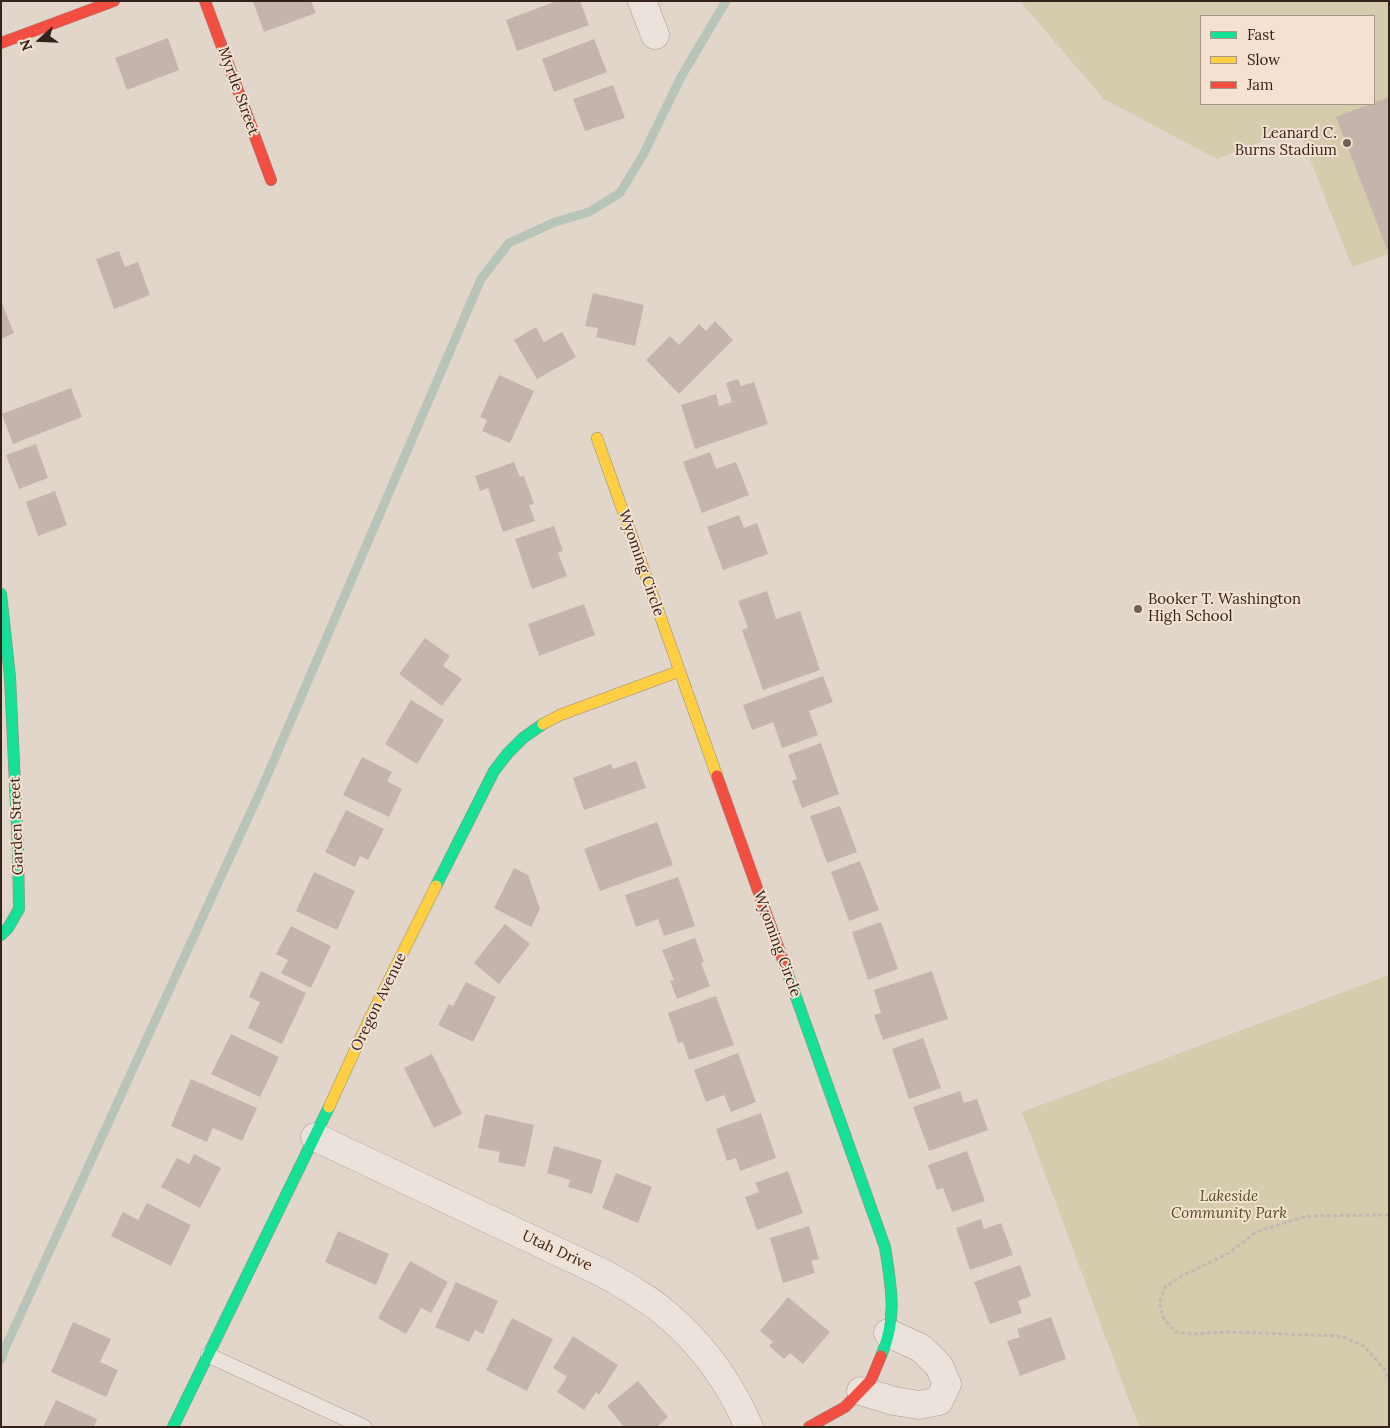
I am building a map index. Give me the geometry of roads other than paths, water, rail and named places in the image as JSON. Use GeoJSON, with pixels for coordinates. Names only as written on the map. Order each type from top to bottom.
{"type":"FeatureCollection","features":[{"type":"Feature","properties":{"kind":"street"},"geometry":{"type":"LineString","coordinates":[[1,43],[114,1]]}},
{"type":"Feature","properties":{"kind":"street","name":"Myrtle Street"},"geometry":{"type":"LineString","coordinates":[[205,1],[271,180]]}},
{"type":"Feature","properties":{"kind":"street"},"geometry":{"type":"LineString","coordinates":[[642,1],[655,35]]}},
{"type":"Feature","properties":{"kind":"street","name":"Wyoming Circle"},"geometry":{"type":"LineString","coordinates":[[597,438],[885,1247],[892,1290],[892,1320],[883,1352],[871,1380],[846,1408],[809,1427]]}},
{"type":"Feature","properties":{"kind":"street","name":"Garden Street"},"geometry":{"type":"LineString","coordinates":[[1,594],[10,677],[19,909],[8,928],[1,935]]}},
{"type":"Feature","properties":{"kind":"street","name":"Oregon Avenue"},"geometry":{"type":"LineString","coordinates":[[173,1427],[315,1137],[368,1022],[494,771],[523,738],[541,725],[560,715],[680,671]]}},
{"type":"Feature","properties":{"kind":"street","name":"Utah Drive"},"geometry":{"type":"LineString","coordinates":[[315,1137],[603,1273],[628,1287],[663,1311],[684,1330],[713,1362],[740,1407],[749,1427]]}},
{"type":"Feature","properties":{"kind":"street"},"geometry":{"type":"LineString","coordinates":[[861,1391],[894,1401],[919,1405],[939,1401],[947,1384],[939,1366],[921,1348],[888,1332]]}},
{"type":"Feature","properties":{"kind":"lane"},"geometry":{"type":"LineString","coordinates":[[208,1355],[364,1427]]}},
{"type":"Feature","properties":{"kind":"waterway"},"geometry":{"type":"LineString","coordinates":[[1,1360],[264,783],[481,279],[509,243],[555,222],[589,212],[620,193],[643,155],[681,77],[726,1]]}},
{"type":"Feature","properties":{"kind":"place","name":"Leanard C. Burns Stadium"},"geometry":{"type":"Point","coordinates":[1347,143]}},
{"type":"Feature","properties":{"kind":"place","name":"Booker T. Washington High School"},"geometry":{"type":"Point","coordinates":[1138,609]}},
{"type":"Feature","properties":{"kind":"park label","name":"Lakeside Community Park"},"geometry":{"type":"Point","coordinates":[1229,1206]}}]}
